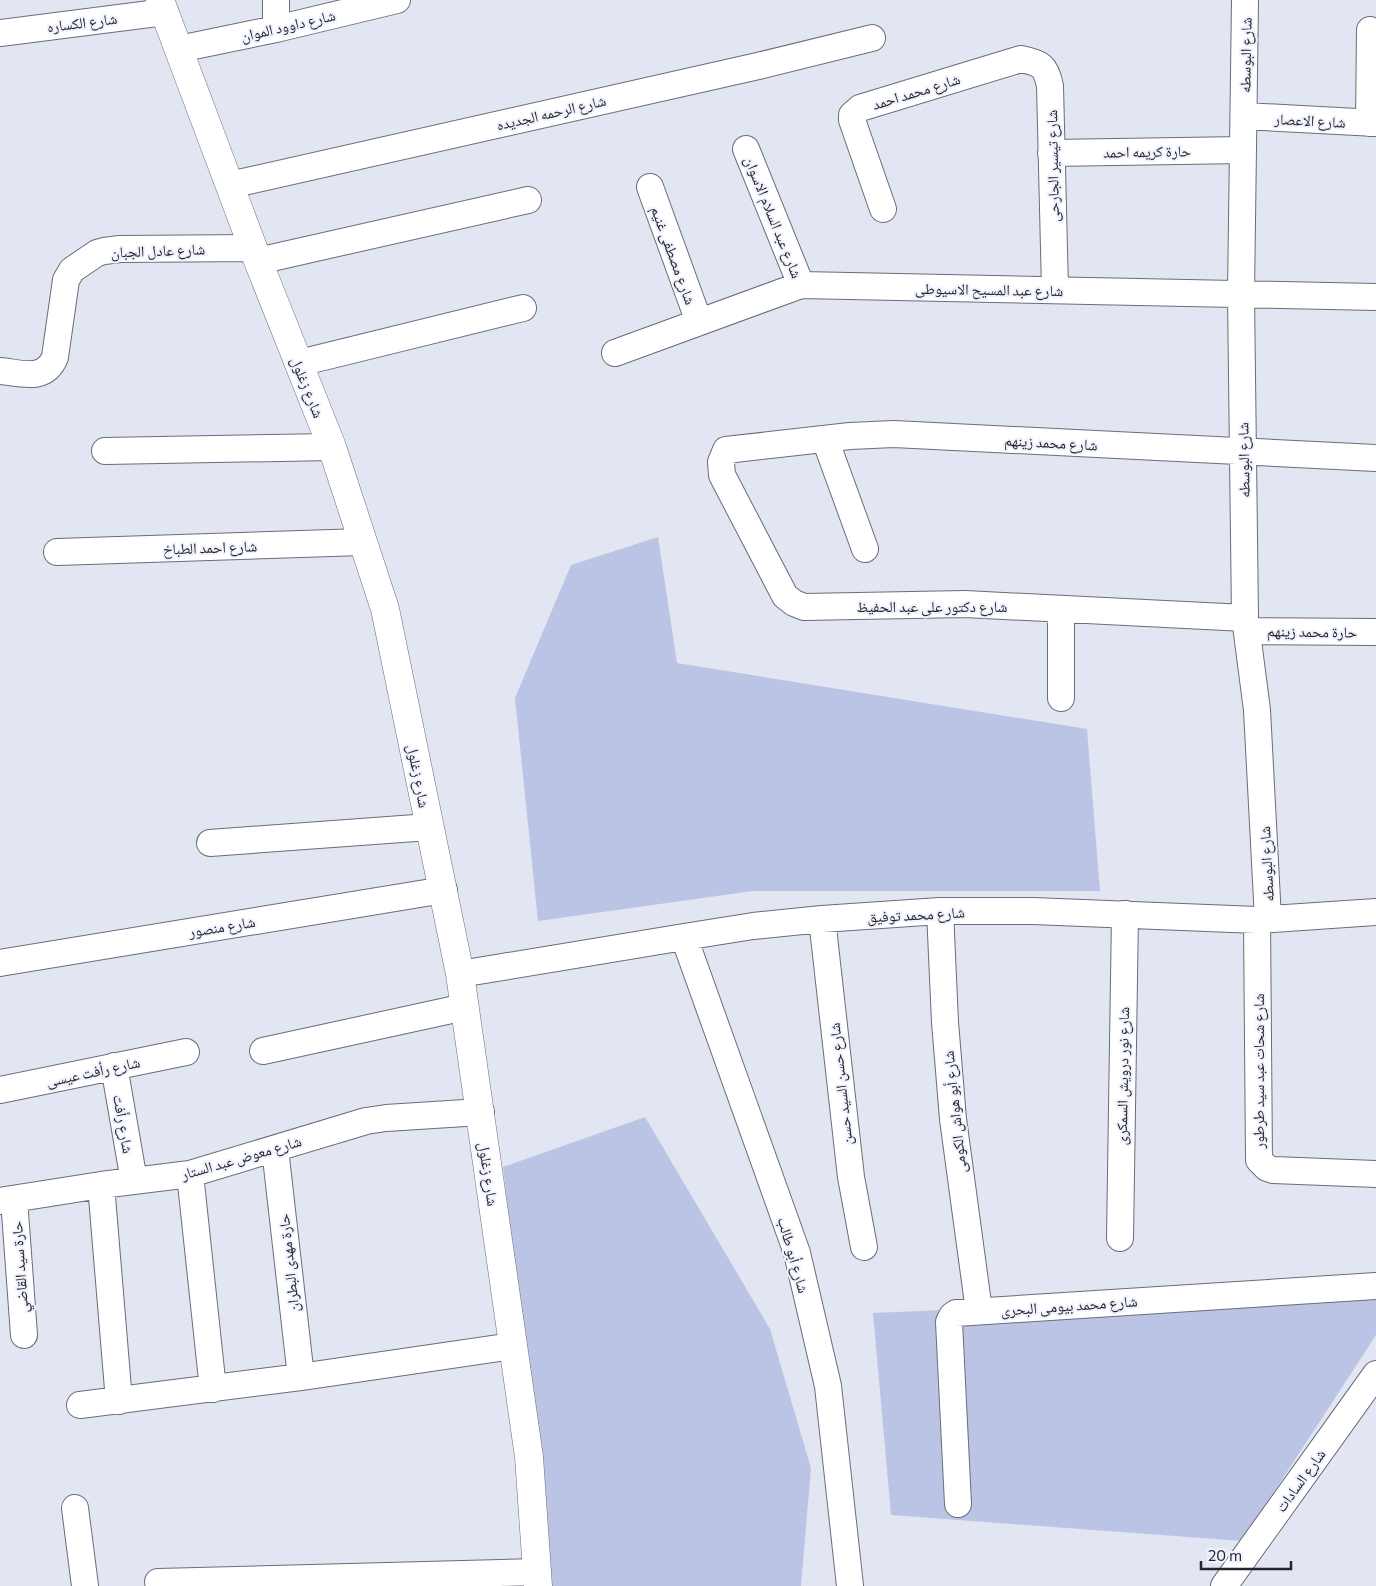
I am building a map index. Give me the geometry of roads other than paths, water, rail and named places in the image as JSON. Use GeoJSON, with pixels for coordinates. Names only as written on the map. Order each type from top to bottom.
{"type":"FeatureCollection","features":[{"type":"Feature","properties":{"kind":"street"},"geometry":{"type":"LineString","coordinates":[[276,0],[276,29]]}},
{"type":"Feature","properties":{"kind":"street","name":"شارع داوود الموان"},"geometry":{"type":"LineString","coordinates":[[179,49],[276,29],[397,0]]}},
{"type":"Feature","properties":{"kind":"street","name":"شارع البوسطه"},"geometry":{"type":"LineString","coordinates":[[1246,0],[1241,294],[1246,624],[1258,710],[1263,920]]}},
{"type":"Feature","properties":{"kind":"street","name":"شارع الكساره"},"geometry":{"type":"LineString","coordinates":[[0,33],[162,6]]}},
{"type":"Feature","properties":{"kind":"street","name":"شارع زغلول"},"geometry":{"type":"LineString","coordinates":[[162,6],[255,254],[332,447],[385,608],[460,974],[530,1457],[537,1579]]}},
{"type":"Feature","properties":{"kind":"street"},"geometry":{"type":"LineString","coordinates":[[1370,30],[1373,123]]}},
{"type":"Feature","properties":{"kind":"street","name":"شارع الرحمه الجديده"},"geometry":{"type":"LineString","coordinates":[[230,184],[758,66],[872,38]]}},
{"type":"Feature","properties":{"kind":"street","name":"شارع تيسير الجارحى"},"geometry":{"type":"LineString","coordinates":[[1021,59],[1036,62],[1047,72],[1050,86],[1055,290]]}},
{"type":"Feature","properties":{"kind":"street","name":"شارع محمد احمد"},"geometry":{"type":"LineString","coordinates":[[884,209],[852,120],[855,111],[1021,59]]}},
{"type":"Feature","properties":{"kind":"street","name":"شارع الاعصار"},"geometry":{"type":"LineString","coordinates":[[1244,116],[1373,123]]}},
{"type":"Feature","properties":{"kind":"street","name":"شارع عبد السلام الاسوان"},"geometry":{"type":"LineString","coordinates":[[746,149],[801,285]]}},
{"type":"Feature","properties":{"kind":"street","name":"حارة كريمه احمد"},"geometry":{"type":"LineString","coordinates":[[1051,153],[1243,150]]}},
{"type":"Feature","properties":{"kind":"street","name":"شارع مصطفى غنيم"},"geometry":{"type":"LineString","coordinates":[[650,187],[699,322]]}},
{"type":"Feature","properties":{"kind":"street"},"geometry":{"type":"LineString","coordinates":[[255,254],[528,200]]}},
{"type":"Feature","properties":{"kind":"street","name":"شارع عادل الجبان"},"geometry":{"type":"LineString","coordinates":[[0,371],[33,374],[43,373],[51,367],[55,358],[66,280],[72,270],[97,253],[120,249],[255,254]]}},
{"type":"Feature","properties":{"kind":"street","name":"شارع عبد المسيح الاسيوطى"},"geometry":{"type":"LineString","coordinates":[[615,352],[801,285],[1376,297]]}},
{"type":"Feature","properties":{"kind":"street"},"geometry":{"type":"LineString","coordinates":[[299,363],[523,308]]}},
{"type":"Feature","properties":{"kind":"street","name":"شارع محمد زينهم"},"geometry":{"type":"LineString","coordinates":[[726,450],[825,439],[894,434],[924,434],[1376,458]]}},
{"type":"Feature","properties":{"kind":"street"},"geometry":{"type":"LineString","coordinates":[[825,439],[865,549]]}},
{"type":"Feature","properties":{"kind":"street"},"geometry":{"type":"LineString","coordinates":[[105,451],[332,447]]}},
{"type":"Feature","properties":{"kind":"street","name":"شارع دكتور على عبد الحفيظ"},"geometry":{"type":"LineString","coordinates":[[726,450],[721,462],[722,475],[785,596],[794,603],[804,607],[965,604],[1061,609],[1246,624]]}},
{"type":"Feature","properties":{"kind":"street","name":"شارع احمد الطباخ"},"geometry":{"type":"LineString","coordinates":[[57,552],[363,542]]}},
{"type":"Feature","properties":{"kind":"street"},"geometry":{"type":"LineString","coordinates":[[1061,609],[1061,698]]}},
{"type":"Feature","properties":{"kind":"street","name":"حارة محمد زينهم"},"geometry":{"type":"LineString","coordinates":[[1246,624],[1376,632]]}},
{"type":"Feature","properties":{"kind":"street"},"geometry":{"type":"LineString","coordinates":[[210,844],[429,827]]}},
{"type":"Feature","properties":{"kind":"street","name":"شارع منصور"},"geometry":{"type":"LineString","coordinates":[[0,962],[444,890]]}},
{"type":"Feature","properties":{"kind":"street","name":"شارع محمد توفيق"},"geometry":{"type":"LineString","coordinates":[[460,974],[684,936],[822,919],[940,912],[1033,911],[1263,920],[1376,912]]}},
{"type":"Feature","properties":{"kind":"street","name":"شارع أبو هواش الكومى"},"geometry":{"type":"LineString","coordinates":[[940,912],[945,1022],[953,1120],[979,1311]]}},
{"type":"Feature","properties":{"kind":"street","name":"شارع نور درويش السمكرى"},"geometry":{"type":"LineString","coordinates":[[1120,1238],[1125,914]]}},
{"type":"Feature","properties":{"kind":"street","name":"شارع حسن السيد حسن"},"geometry":{"type":"LineString","coordinates":[[822,919],[851,1177],[864,1247]]}},
{"type":"Feature","properties":{"kind":"street","name":"شارع شحات عبد سيد طرطور"},"geometry":{"type":"LineString","coordinates":[[1263,920],[1259,1160],[1267,1168],[1273,1170],[1376,1174]]}},
{"type":"Feature","properties":{"kind":"street","name":"شارع أبو طالب"},"geometry":{"type":"LineString","coordinates":[[684,936],[796,1253],[828,1386],[850,1586]]}},
{"type":"Feature","properties":{"kind":"street"},"geometry":{"type":"LineString","coordinates":[[263,1051],[465,1007]]}},
{"type":"Feature","properties":{"kind":"street","name":"شارع رأفت عيسى"},"geometry":{"type":"LineString","coordinates":[[0,1090],[186,1052]]}},
{"type":"Feature","properties":{"kind":"street","name":"شارع رأفت"},"geometry":{"type":"LineString","coordinates":[[114,1066],[134,1181]]}},
{"type":"Feature","properties":{"kind":"street","name":"شارع معوض عبد الستار"},"geometry":{"type":"LineString","coordinates":[[7,1200],[101,1185],[190,1174],[366,1121],[480,1112]]}},
{"type":"Feature","properties":{"kind":"street","name":"حارة مهدى البطران"},"geometry":{"type":"LineString","coordinates":[[275,1149],[301,1377]]}},
{"type":"Feature","properties":{"kind":"street"},"geometry":{"type":"LineString","coordinates":[[190,1174],[213,1389]]}},
{"type":"Feature","properties":{"kind":"street"},"geometry":{"type":"LineString","coordinates":[[101,1185],[120,1401]]}},
{"type":"Feature","properties":{"kind":"street","name":"حارة سيد القاضي"},"geometry":{"type":"LineString","coordinates":[[7,1200],[24,1335]]}},
{"type":"Feature","properties":{"kind":"street","name":"شارع محمد بيومى البحرى"},"geometry":{"type":"LineString","coordinates":[[958,1504],[949,1322],[956,1313],[1376,1286]]}},
{"type":"Feature","properties":{"kind":"street"},"geometry":{"type":"LineString","coordinates":[[80,1405],[213,1389],[513,1346]]}},
{"type":"Feature","properties":{"kind":"street","name":"شارع السادات"},"geometry":{"type":"LineString","coordinates":[[1224,1586],[1376,1374]]}},
{"type":"Feature","properties":{"kind":"street"},"geometry":{"type":"LineString","coordinates":[[75,1508],[85,1586]]}},
{"type":"Feature","properties":{"kind":"street"},"geometry":{"type":"LineString","coordinates":[[158,1582],[537,1579]]}}]}
